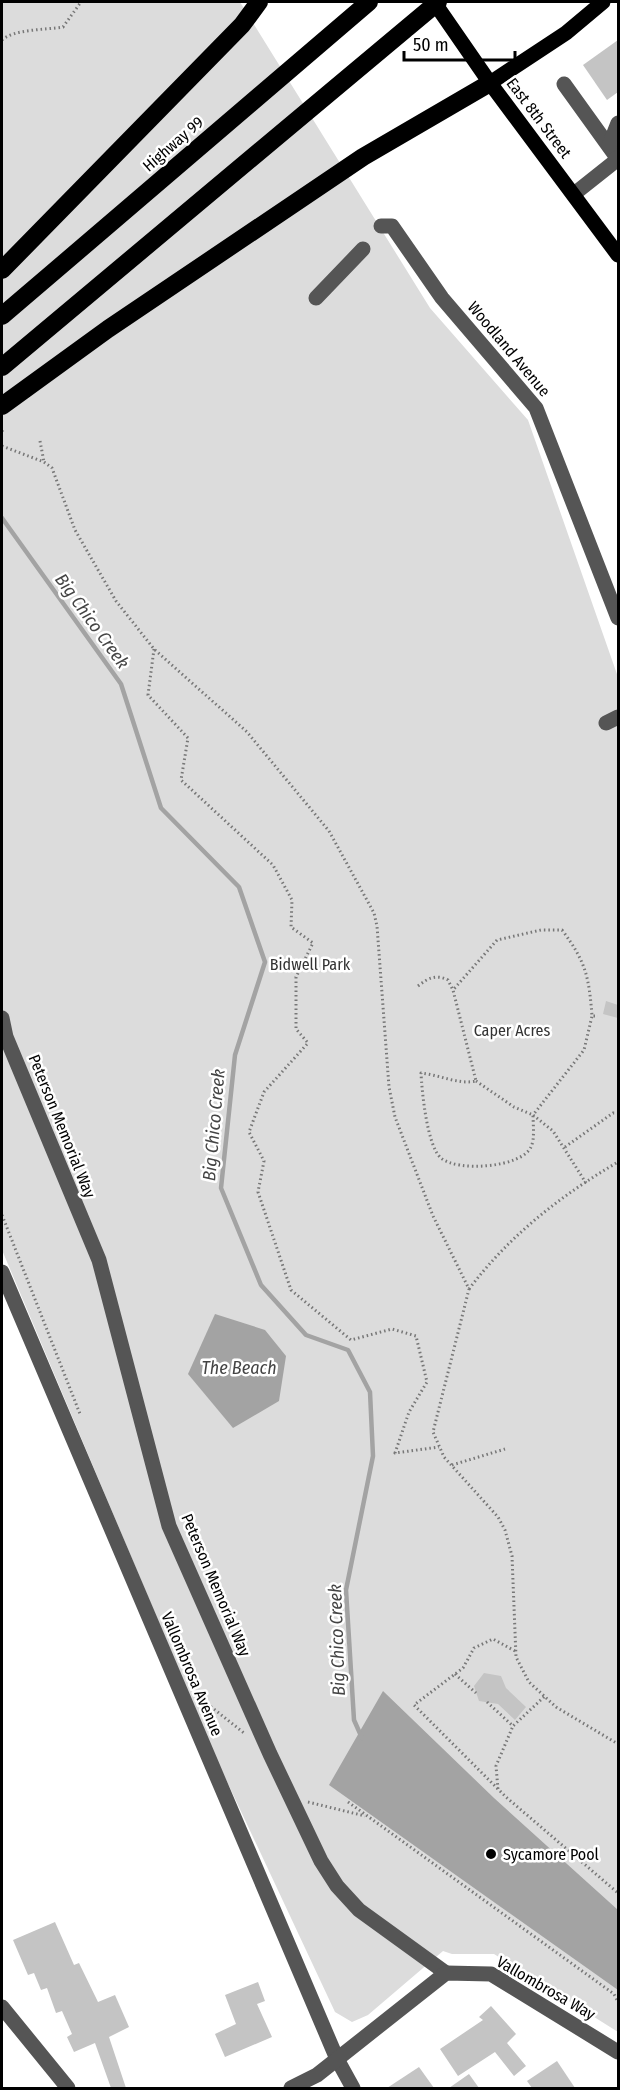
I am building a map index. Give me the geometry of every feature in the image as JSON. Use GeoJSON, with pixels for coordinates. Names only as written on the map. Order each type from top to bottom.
{"type":"FeatureCollection","features":[{"type":"Feature","properties":{"kind":"highway"},"geometry":{"type":"LineString","coordinates":[[2,270],[242,25],[259,2]]}},
{"type":"Feature","properties":{"kind":"highway","name":"Highway 99"},"geometry":{"type":"LineString","coordinates":[[2,316],[369,2]]}},
{"type":"Feature","properties":{"kind":"highway"},"geometry":{"type":"LineString","coordinates":[[7,362],[403,33],[436,2]]}},
{"type":"Feature","properties":{"kind":"highway"},"geometry":{"type":"LineString","coordinates":[[2,406],[247,234],[378,147],[490,83]]}},
{"type":"Feature","properties":{"kind":"main road","name":"East 8th Street"},"geometry":{"type":"LineString","coordinates":[[436,2],[490,83],[618,255]]}},
{"type":"Feature","properties":{"kind":"main road"},"geometry":{"type":"LineString","coordinates":[[490,83],[566,33],[603,2]]}},
{"type":"Feature","properties":{"kind":"street"},"geometry":{"type":"LineString","coordinates":[[564,84],[615,155]]}},
{"type":"Feature","properties":{"kind":"street"},"geometry":{"type":"LineString","coordinates":[[574,194],[615,155],[618,123]]}},
{"type":"Feature","properties":{"kind":"street","name":"Woodland Avenue"},"geometry":{"type":"LineString","coordinates":[[381,226],[392,226],[442,298],[536,408],[618,618]]}},
{"type":"Feature","properties":{"kind":"street"},"geometry":{"type":"LineString","coordinates":[[316,298],[363,249]]}},
{"type":"Feature","properties":{"kind":"street","name":"Peterson Memorial Way"},"geometry":{"type":"LineString","coordinates":[[2,1018],[6,1037],[57,1165],[99,1260],[169,1526],[270,1754],[337,1886],[359,1910],[446,1973]]}},
{"type":"Feature","properties":{"kind":"street","name":"Vallombrosa Avenue"},"geometry":{"type":"LineString","coordinates":[[2,1272],[337,2060],[353,2088]]}},
{"type":"Feature","properties":{"kind":"street"},"geometry":{"type":"LineString","coordinates":[[291,2088],[317,2075],[446,1973]]}},
{"type":"Feature","properties":{"kind":"street","name":"Vallombrosa Way"},"geometry":{"type":"LineString","coordinates":[[446,1973],[491,1974],[618,2052]]}},
{"type":"Feature","properties":{"kind":"street"},"geometry":{"type":"LineString","coordinates":[[2,2007],[68,2088]]}},
{"type":"Feature","properties":{"kind":"path"},"geometry":{"type":"LineString","coordinates":[[2,40],[20,32],[63,27],[81,2]]}},
{"type":"Feature","properties":{"kind":"path"},"geometry":{"type":"LineString","coordinates":[[40,441],[44,462]]}},
{"type":"Feature","properties":{"kind":"path"},"geometry":{"type":"LineString","coordinates":[[2,446],[44,462],[56,476],[75,530],[110,591],[154,649],[247,732],[329,831],[369,904],[377,926],[390,1087],[395,1117],[433,1216],[469,1289]]}},
{"type":"Feature","properties":{"kind":"path"},"geometry":{"type":"LineString","coordinates":[[154,649],[148,695],[188,738],[181,780],[273,865],[292,900],[291,927],[313,943],[296,977],[296,1029],[308,1043],[264,1092],[249,1132],[264,1161],[258,1192],[291,1290],[351,1340],[392,1329],[416,1336],[427,1382],[410,1412],[395,1453],[439,1447]]}},
{"type":"Feature","properties":{"kind":"path"},"geometry":{"type":"LineString","coordinates":[[453,990],[497,940],[541,930],[562,930],[577,950],[589,977],[592,1016],[584,1050],[533,1115],[532,1146],[522,1159],[507,1164],[454,1165],[440,1158],[433,1145],[422,1094],[422,1073],[441,1075],[465,1084],[476,1082]]}},
{"type":"Feature","properties":{"kind":"path"},"geometry":{"type":"LineString","coordinates":[[418,986],[428,978],[441,976],[448,980],[453,990],[476,1082],[514,1107],[533,1115],[553,1131],[586,1182]]}},
{"type":"Feature","properties":{"kind":"path"},"geometry":{"type":"LineString","coordinates":[[592,1016],[598,1016]]}},
{"type":"Feature","properties":{"kind":"path"},"geometry":{"type":"LineString","coordinates":[[565,1147],[613,1113],[618,1113]]}},
{"type":"Feature","properties":{"kind":"path"},"geometry":{"type":"LineString","coordinates":[[618,1162],[530,1221],[494,1256],[469,1289],[433,1427],[439,1447],[451,1465],[498,1517],[505,1530],[512,1556],[516,1657],[529,1682],[556,1707],[618,1744]]}},
{"type":"Feature","properties":{"kind":"path"},"geometry":{"type":"LineString","coordinates":[[2,1215],[84,1422]]}},
{"type":"Feature","properties":{"kind":"path"},"geometry":{"type":"LineString","coordinates":[[451,1465],[505,1449]]}},
{"type":"Feature","properties":{"kind":"path"},"geometry":{"type":"LineString","coordinates":[[516,1651],[494,1639],[474,1648],[463,1668],[414,1705],[498,1789],[618,1893]]}},
{"type":"Feature","properties":{"kind":"path"},"geometry":{"type":"LineString","coordinates":[[455,1674],[476,1693]]}},
{"type":"Feature","properties":{"kind":"path"},"geometry":{"type":"LineString","coordinates":[[194,1693],[270,1754]]}},
{"type":"Feature","properties":{"kind":"path"},"geometry":{"type":"LineString","coordinates":[[498,1789],[496,1766],[513,1725],[544,1696]]}},
{"type":"Feature","properties":{"kind":"path"},"geometry":{"type":"LineString","coordinates":[[487,1702],[513,1725]]}},
{"type":"Feature","properties":{"kind":"path"},"geometry":{"type":"LineString","coordinates":[[291,1798],[367,1816]]}},
{"type":"Feature","properties":{"kind":"path"},"geometry":{"type":"LineString","coordinates":[[348,1802],[618,1998]]}},
{"type":"Feature","properties":{"kind":"path"},"geometry":{"type":"LineString","coordinates":[[614,1994],[618,2002]]}},
{"type":"Feature","properties":{"kind":"green space","name":"Bidwell Park"},"geometry":{"type":"Polygon","coordinates":[[[2,2],[240,2],[430,308],[528,420],[618,677],[618,2032],[494,1954],[452,1954],[443,1951],[368,2015],[352,2022],[335,2012],[216,1758],[2,1250],[2,2]]]}},
{"type":"Feature","properties":{"kind":"water","name":"The Beach"},"geometry":{"type":"Polygon","coordinates":[[[215,1314],[265,1330],[286,1356],[279,1401],[233,1428],[188,1374],[215,1314]]]}},
{"type":"Feature","properties":{"kind":"water","name":"Sycamore Pool"},"geometry":{"type":"Polygon","coordinates":[[[383,1691],[494,1798],[618,1910],[618,1990],[329,1785],[383,1691]]]}},
{"type":"Feature","properties":{"kind":"building"},"geometry":{"type":"Polygon","coordinates":[[[618,40],[618,92],[607,100],[583,65],[618,40]]]}},
{"type":"Feature","properties":{"kind":"building"},"geometry":{"type":"Polygon","coordinates":[[[606,1001],[618,1005],[618,1018],[603,1014],[606,1001]]]}},
{"type":"Feature","properties":{"kind":"building"},"geometry":{"type":"Polygon","coordinates":[[[484,1673],[501,1676],[506,1688],[526,1707],[515,1720],[498,1704],[479,1701],[474,1686],[484,1673]]]}},
{"type":"Feature","properties":{"kind":"building"},"geometry":{"type":"Polygon","coordinates":[[[55,1922],[74,1965],[79,1963],[98,2002],[115,1995],[129,2027],[109,2037],[126,2088],[111,2088],[95,2043],[74,2052],[67,2037],[72,2034],[62,2011],[56,2013],[47,1988],[41,1990],[34,1973],[28,1975],[13,1940],[55,1922]]]}},
{"type":"Feature","properties":{"kind":"building"},"geometry":{"type":"Polygon","coordinates":[[[258,1982],[265,2001],[257,2004],[272,2037],[225,2057],[215,2034],[236,2024],[225,1995],[258,1982]]]}},
{"type":"Feature","properties":{"kind":"building"},"geometry":{"type":"Polygon","coordinates":[[[491,2006],[516,2034],[507,2043],[526,2066],[514,2076],[495,2052],[458,2076],[440,2049],[483,2020],[479,2017],[491,2006]]]}},
{"type":"Feature","properties":{"kind":"building"},"geometry":{"type":"Polygon","coordinates":[[[557,2061],[575,2088],[532,2088],[527,2081],[557,2061]]]}},
{"type":"Feature","properties":{"kind":"building"},"geometry":{"type":"Polygon","coordinates":[[[419,2067],[434,2088],[387,2088],[419,2067]]]}},
{"type":"Feature","properties":{"kind":"building"},"geometry":{"type":"Polygon","coordinates":[[[469,2074],[479,2088],[449,2088],[469,2074]]]}},
{"type":"Feature","properties":{"kind":"waterway","name":"Big Chico Creek"},"geometry":{"type":"LineString","coordinates":[[2,518],[121,684],[161,808],[239,887],[265,962],[235,1055],[221,1188],[261,1285],[306,1335],[348,1350],[370,1392],[373,1456],[346,1590],[354,1720],[362,1738]]}},
{"type":"Feature","properties":{"kind":"place","name":"Sycamore Pool"},"geometry":{"type":"Point","coordinates":[491,1854]}},
{"type":"Feature","properties":{"kind":"park label","name":"Caper Acres"},"geometry":{"type":"Point","coordinates":[512,1030]}}]}
